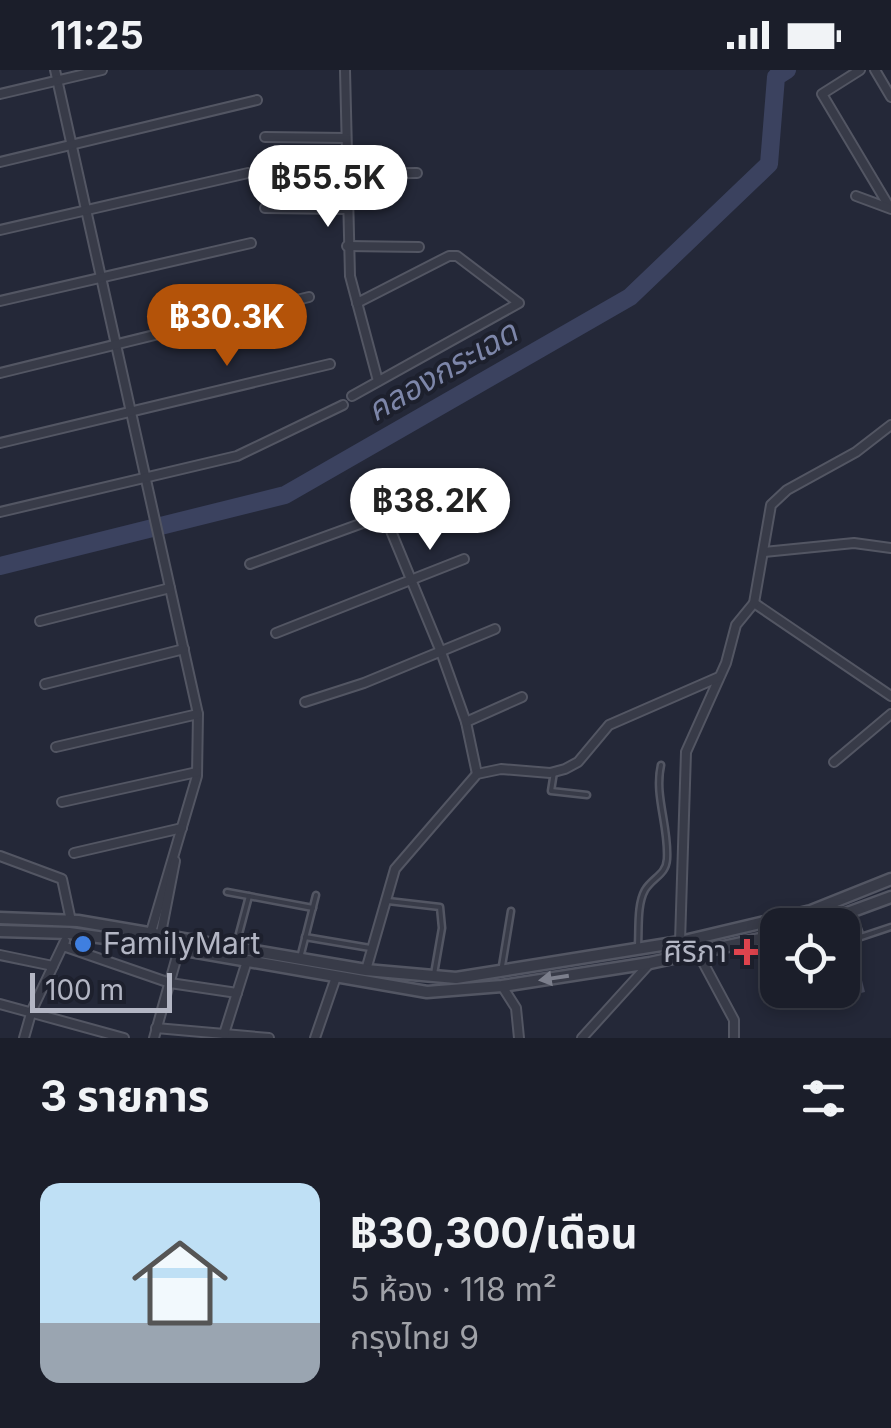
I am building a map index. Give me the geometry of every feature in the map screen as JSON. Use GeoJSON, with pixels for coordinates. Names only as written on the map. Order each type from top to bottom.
{"type":"FeatureCollection","features":[{"type":"Feature","properties":{"kind":"street"},"geometry":{"type":"LineString","coordinates":[[55,70],[198,714],[197,772],[156,932]]}},
{"type":"Feature","properties":{"kind":"street"},"geometry":{"type":"LineString","coordinates":[[0,94],[102,70]]}},
{"type":"Feature","properties":{"kind":"street"},"geometry":{"type":"LineString","coordinates":[[345,70],[347,246],[356,303],[378,381]]}},
{"type":"Feature","properties":{"kind":"street"},"geometry":{"type":"LineString","coordinates":[[860,70],[822,94],[890,209]]}},
{"type":"Feature","properties":{"kind":"street"},"geometry":{"type":"LineString","coordinates":[[875,70],[891,98]]}},
{"type":"Feature","properties":{"kind":"street"},"geometry":{"type":"LineString","coordinates":[[0,162],[257,100]]}},
{"type":"Feature","properties":{"kind":"street"},"geometry":{"type":"LineString","coordinates":[[265,137],[346,138]]}},
{"type":"Feature","properties":{"kind":"street"},"geometry":{"type":"LineString","coordinates":[[266,166],[417,173]]}},
{"type":"Feature","properties":{"kind":"street"},"geometry":{"type":"LineString","coordinates":[[0,230],[248,173]]}},
{"type":"Feature","properties":{"kind":"street"},"geometry":{"type":"LineString","coordinates":[[856,196],[890,209]]}},
{"type":"Feature","properties":{"kind":"street"},"geometry":{"type":"LineString","coordinates":[[265,208],[346,210]]}},
{"type":"Feature","properties":{"kind":"street"},"geometry":{"type":"LineString","coordinates":[[0,302],[251,243]]}},
{"type":"Feature","properties":{"kind":"street"},"geometry":{"type":"LineString","coordinates":[[347,246],[419,247]]}},
{"type":"Feature","properties":{"kind":"street"},"geometry":{"type":"LineString","coordinates":[[352,396],[519,303],[457,256],[450,256],[356,303]]}},
{"type":"Feature","properties":{"kind":"street"},"geometry":{"type":"LineString","coordinates":[[0,373],[310,297]]}},
{"type":"Feature","properties":{"kind":"street"},"geometry":{"type":"LineString","coordinates":[[0,443],[330,364]]}},
{"type":"Feature","properties":{"kind":"street"},"geometry":{"type":"LineString","coordinates":[[0,512],[237,456],[343,406]]}},
{"type":"Feature","properties":{"kind":"street"},"geometry":{"type":"LineString","coordinates":[[680,942],[684,760],[736,625],[754,603],[769,513],[777,498],[856,452],[891,425]]}},
{"type":"Feature","properties":{"kind":"street"},"geometry":{"type":"LineString","coordinates":[[250,564],[434,497]]}},
{"type":"Feature","properties":{"kind":"street"},"geometry":{"type":"LineString","coordinates":[[384,514],[441,652],[466,722],[478,774]]}},
{"type":"Feature","properties":{"kind":"street"},"geometry":{"type":"LineString","coordinates":[[764,552],[854,544],[890,548],[891,534]]}},
{"type":"Feature","properties":{"kind":"street"},"geometry":{"type":"LineString","coordinates":[[276,633],[464,560]]}},
{"type":"Feature","properties":{"kind":"street"},"geometry":{"type":"LineString","coordinates":[[40,621],[170,588]]}},
{"type":"Feature","properties":{"kind":"street"},"geometry":{"type":"LineString","coordinates":[[754,603],[891,696]]}},
{"type":"Feature","properties":{"kind":"street"},"geometry":{"type":"LineString","coordinates":[[304,702],[495,629]]}},
{"type":"Feature","properties":{"kind":"street"},"geometry":{"type":"LineString","coordinates":[[45,684],[184,649]]}},
{"type":"Feature","properties":{"kind":"street"},"geometry":{"type":"LineString","coordinates":[[366,970],[402,856],[478,774],[501,769],[554,772],[578,762],[610,726],[719,677]]}},
{"type":"Feature","properties":{"kind":"street"},"geometry":{"type":"LineString","coordinates":[[466,722],[522,696]]}},
{"type":"Feature","properties":{"kind":"street"},"geometry":{"type":"LineString","coordinates":[[56,747],[198,714]]}},
{"type":"Feature","properties":{"kind":"street"},"geometry":{"type":"LineString","coordinates":[[834,762],[891,714]]}},
{"type":"Feature","properties":{"kind":"street"},"geometry":{"type":"LineString","coordinates":[[62,802],[197,772]]}},
{"type":"Feature","properties":{"kind":"street"},"geometry":{"type":"LineString","coordinates":[[74,852],[182,828]]}},
{"type":"Feature","properties":{"kind":"street"},"geometry":{"type":"LineString","coordinates":[[0,856],[62,878],[70,927],[32,1010],[24,1038]]}},
{"type":"Feature","properties":{"kind":"street"},"geometry":{"type":"LineString","coordinates":[[0,918],[156,932],[433,979],[501,972],[680,942],[811,910],[891,879]]}},
{"type":"Feature","properties":{"kind":"street"},"geometry":{"type":"LineString","coordinates":[[860,909],[890,899]]}},
{"type":"Feature","properties":{"kind":"street"},"geometry":{"type":"LineString","coordinates":[[0,930],[70,927],[427,992],[502,986],[609,970],[760,939]]}},
{"type":"Feature","properties":{"kind":"street"},"geometry":{"type":"LineString","coordinates":[[63,946],[170,983],[237,994]]}},
{"type":"Feature","properties":{"kind":"street"},"geometry":{"type":"LineString","coordinates":[[154,1038],[178,949]]}},
{"type":"Feature","properties":{"kind":"street"},"geometry":{"type":"LineString","coordinates":[[698,953],[734,1020],[734,1038]]}},
{"type":"Feature","properties":{"kind":"street"},"geometry":{"type":"LineString","coordinates":[[606,954],[609,970]]}},
{"type":"Feature","properties":{"kind":"street"},"geometry":{"type":"LineString","coordinates":[[0,955],[53,966]]}},
{"type":"Feature","properties":{"kind":"street"},"geometry":{"type":"LineString","coordinates":[[224,1034],[247,962]]}},
{"type":"Feature","properties":{"kind":"street"},"geometry":{"type":"LineString","coordinates":[[582,1038],[650,963]]}},
{"type":"Feature","properties":{"kind":"street"},"geometry":{"type":"LineString","coordinates":[[315,1038],[336,977]]}},
{"type":"Feature","properties":{"kind":"street"},"geometry":{"type":"LineString","coordinates":[[502,986],[516,1008],[519,1038]]}},
{"type":"Feature","properties":{"kind":"street"},"geometry":{"type":"LineString","coordinates":[[0,1004],[124,1038]]}},
{"type":"Feature","properties":{"kind":"street"},"geometry":{"type":"LineString","coordinates":[[156,1028],[268,1038]]}},
{"type":"Feature","properties":{"kind":"lane"},"geometry":{"type":"LineString","coordinates":[[638,949],[643,893],[664,872],[667,861],[664,803],[657,788],[661,766]]}},
{"type":"Feature","properties":{"kind":"lane"},"geometry":{"type":"LineString","coordinates":[[554,772],[552,791],[587,795]]}},
{"type":"Feature","properties":{"kind":"lane"},"geometry":{"type":"LineString","coordinates":[[227,892],[312,908]]}},
{"type":"Feature","properties":{"kind":"lane"},"geometry":{"type":"LineString","coordinates":[[300,958],[316,895]]}},
{"type":"Feature","properties":{"kind":"lane"},"geometry":{"type":"LineString","coordinates":[[236,946],[249,896]]}},
{"type":"Feature","properties":{"kind":"lane"},"geometry":{"type":"LineString","coordinates":[[386,900],[440,907],[442,928],[433,979]]}},
{"type":"Feature","properties":{"kind":"lane"},"geometry":{"type":"LineString","coordinates":[[501,972],[511,911]]}},
{"type":"Feature","properties":{"kind":"lane"},"geometry":{"type":"LineString","coordinates":[[860,932],[862,937],[891,927]]}},
{"type":"Feature","properties":{"kind":"lane"},"geometry":{"type":"LineString","coordinates":[[305,937],[372,949]]}},
{"type":"Feature","properties":{"kind":"waterway","name":"คลองกระเฉด"},"geometry":{"type":"LineString","coordinates":[[0,566],[285,495],[630,297],[769,164],[776,77],[787,70]]}},
{"type":"Feature","properties":{"kind":"place","name":"FamilyMart"},"geometry":{"type":"Point","coordinates":[83,944]}},
{"type":"Feature","properties":{"kind":"place","name":"ศิริภา"},"geometry":{"type":"Point","coordinates":[747,952]}}]}
